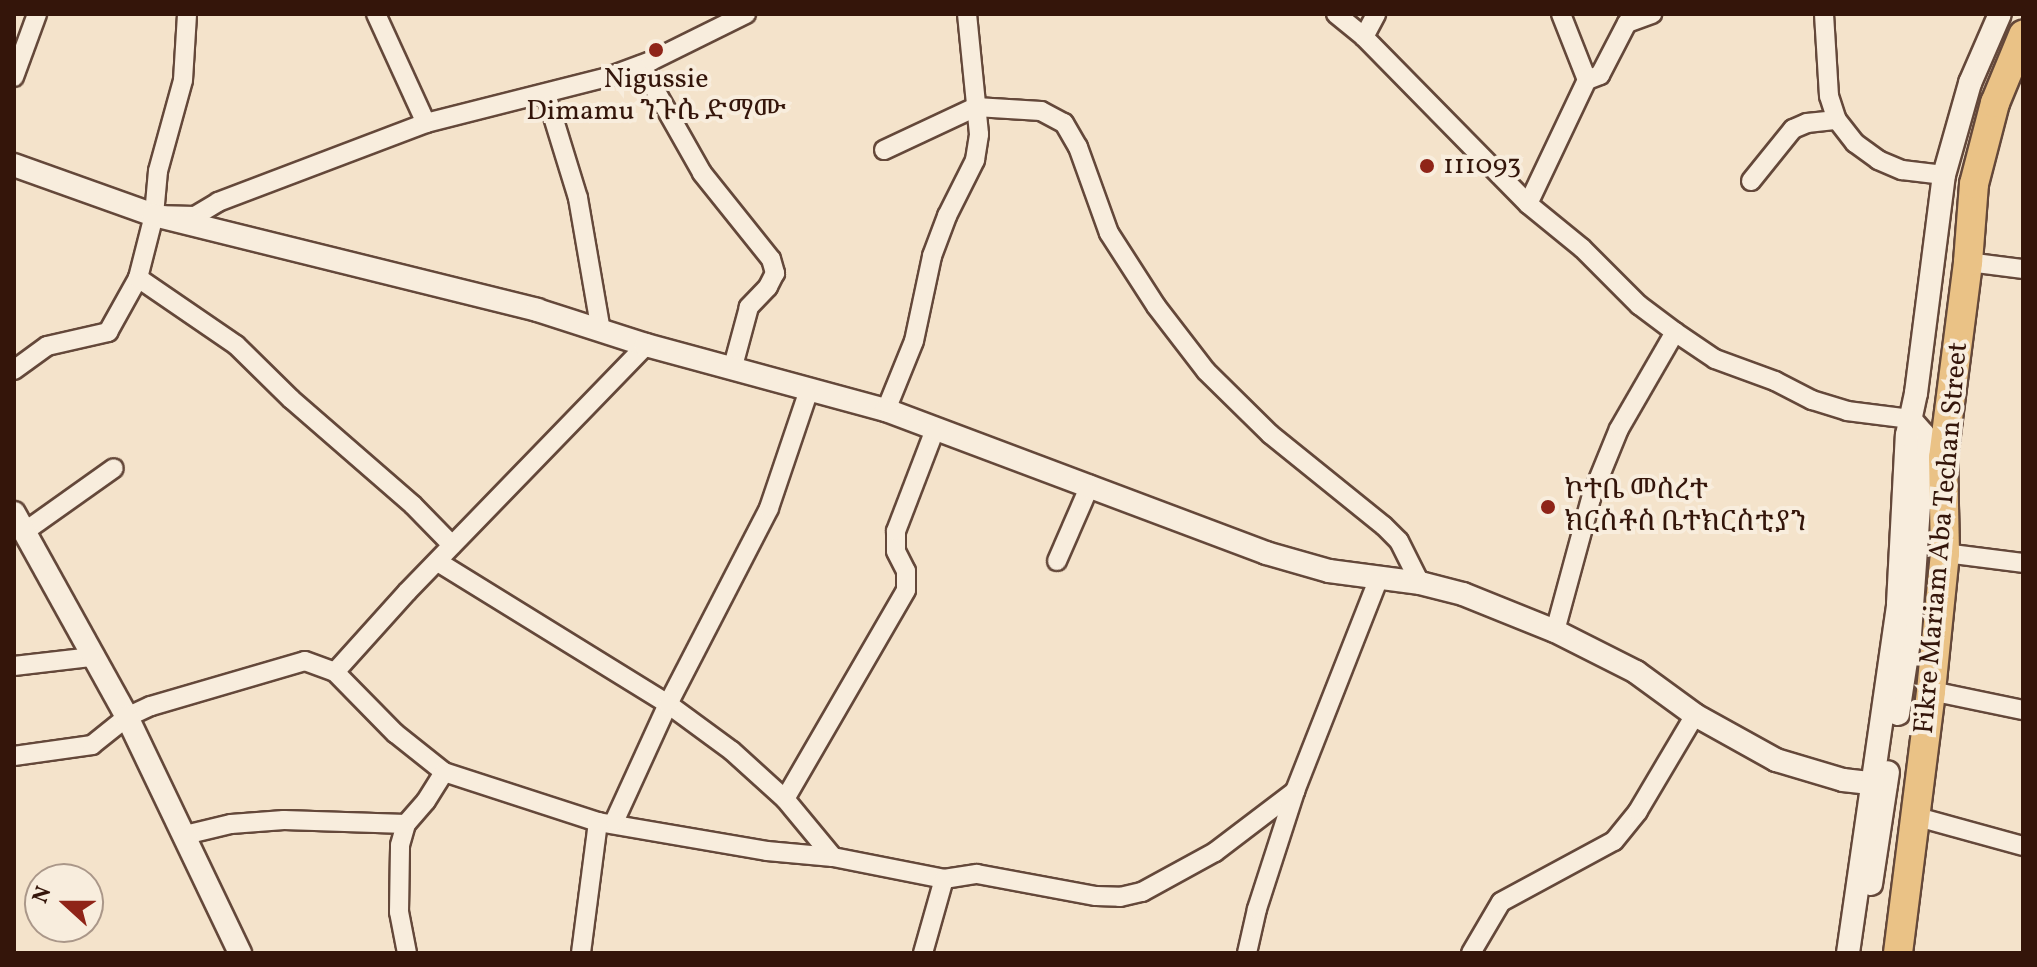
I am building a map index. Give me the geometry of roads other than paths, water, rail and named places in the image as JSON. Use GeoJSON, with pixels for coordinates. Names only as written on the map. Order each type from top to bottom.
{"type":"FeatureCollection","features":[{"type":"Feature","properties":{"kind":"main road","name":"Fikre Mariam Aba Techan Street"},"geometry":{"type":"LineString","coordinates":[[1898,953],[1945,553],[1943,458],[1968,262],[1974,184],[1995,103],[2023,35]]}},
{"type":"Feature","properties":{"kind":"street"},"geometry":{"type":"LineString","coordinates":[[14,77],[37,14]]}},
{"type":"Feature","properties":{"kind":"street"},"geometry":{"type":"LineString","coordinates":[[14,370],[47,346],[108,332],[138,278],[154,215],[158,171],[183,80],[187,14]]}},
{"type":"Feature","properties":{"kind":"street"},"geometry":{"type":"LineString","coordinates":[[376,14],[426,123]]}},
{"type":"Feature","properties":{"kind":"street"},"geometry":{"type":"LineString","coordinates":[[154,215],[195,216],[218,202],[426,123],[546,94],[641,65],[746,14]]}},
{"type":"Feature","properties":{"kind":"street"},"geometry":{"type":"LineString","coordinates":[[886,410],[914,341],[932,256],[947,216],[975,160],[979,134],[967,14]]}},
{"type":"Feature","properties":{"kind":"street"},"geometry":{"type":"LineString","coordinates":[[1336,14],[1364,37],[1528,204],[1582,248],[1639,305],[1675,332],[1715,359],[1775,381],[1812,400],[1847,411],[1910,419]]}},
{"type":"Feature","properties":{"kind":"street"},"geometry":{"type":"LineString","coordinates":[[1364,37],[1376,14]]}},
{"type":"Feature","properties":{"kind":"street"},"geometry":{"type":"LineString","coordinates":[[1561,14],[1587,80]]}},
{"type":"Feature","properties":{"kind":"street"},"geometry":{"type":"LineString","coordinates":[[1528,204],[1587,80],[1600,75],[1627,23],[1652,14]]}},
{"type":"Feature","properties":{"kind":"street"},"geometry":{"type":"LineString","coordinates":[[1824,14],[1829,96],[1837,120],[1855,143],[1878,160],[1902,170],[1944,175]]}},
{"type":"Feature","properties":{"kind":"street"},"geometry":{"type":"LineString","coordinates":[[1864,953],[1898,604],[1910,419],[1944,175],[1970,83],[2000,14]]}},
{"type":"Feature","properties":{"kind":"street"},"geometry":{"type":"LineString","coordinates":[[641,65],[702,173],[771,259],[775,273],[768,287],[749,307],[732,370]]}},
{"type":"Feature","properties":{"kind":"street"},"geometry":{"type":"LineString","coordinates":[[546,94],[578,198],[601,331]]}},
{"type":"Feature","properties":{"kind":"street"},"geometry":{"type":"LineString","coordinates":[[884,150],[976,107],[1041,111],[1064,123],[1078,147],[1109,233],[1156,306],[1206,371],[1270,434],[1384,526],[1399,541],[1420,583]]}},
{"type":"Feature","properties":{"kind":"street"},"geometry":{"type":"LineString","coordinates":[[1751,181],[1793,129],[1807,123],[1837,120]]}},
{"type":"Feature","properties":{"kind":"street"},"geometry":{"type":"LineString","coordinates":[[14,165],[154,215],[537,310],[732,370],[886,410],[1266,553],[1329,571],[1420,583],[1463,594],[1555,631],[1636,672],[1695,715],[1776,760],[1843,780],[1879,784]]}},
{"type":"Feature","properties":{"kind":"street"},"geometry":{"type":"LineString","coordinates":[[1968,262],[2023,269]]}},
{"type":"Feature","properties":{"kind":"street"},"geometry":{"type":"LineString","coordinates":[[138,278],[236,345],[291,399],[413,505],[452,545]]}},
{"type":"Feature","properties":{"kind":"street"},"geometry":{"type":"LineString","coordinates":[[1555,631],[1592,495],[1619,429],[1675,332]]}},
{"type":"Feature","properties":{"kind":"street"},"geometry":{"type":"LineString","coordinates":[[335,672],[452,545],[646,345]]}},
{"type":"Feature","properties":{"kind":"street"},"geometry":{"type":"LineString","coordinates":[[581,953],[606,822],[769,508],[809,390]]}},
{"type":"Feature","properties":{"kind":"street"},"geometry":{"type":"LineString","coordinates":[[785,799],[906,590],[906,571],[896,551],[896,531],[936,427]]}},
{"type":"Feature","properties":{"kind":"street"},"geometry":{"type":"LineString","coordinates":[[114,468],[19,522],[127,717],[240,953]]}},
{"type":"Feature","properties":{"kind":"street"},"geometry":{"type":"LineString","coordinates":[[1057,561],[1090,485]]}},
{"type":"Feature","properties":{"kind":"street"},"geometry":{"type":"LineString","coordinates":[[1945,553],[2023,563]]}},
{"type":"Feature","properties":{"kind":"street"},"geometry":{"type":"LineString","coordinates":[[438,562],[668,704],[732,751],[785,799],[833,857]]}},
{"type":"Feature","properties":{"kind":"street"},"geometry":{"type":"LineString","coordinates":[[1247,953],[1257,909],[1295,791],[1379,578]]}},
{"type":"Feature","properties":{"kind":"street"},"geometry":{"type":"LineString","coordinates":[[14,666],[92,657]]}},
{"type":"Feature","properties":{"kind":"street"},"geometry":{"type":"LineString","coordinates":[[14,756],[51,754],[92,745],[127,717],[151,706],[305,661],[335,672],[395,733],[444,772],[606,822],[767,851],[833,857],[944,879],[977,874],[1096,896],[1120,897],[1142,892],[1215,852],[1295,791]]}},
{"type":"Feature","properties":{"kind":"street"},"geometry":{"type":"LineString","coordinates":[[1931,691],[2023,710]]}},
{"type":"Feature","properties":{"kind":"street"},"geometry":{"type":"LineString","coordinates":[[1471,953],[1501,902],[1614,841],[1638,811],[1695,715]]}},
{"type":"Feature","properties":{"kind":"street"},"geometry":{"type":"LineString","coordinates":[[407,953],[399,912],[398,870],[406,824],[426,801],[444,772]]}},
{"type":"Feature","properties":{"kind":"street"},"geometry":{"type":"LineString","coordinates":[[1848,953],[1879,784]]}},
{"type":"Feature","properties":{"kind":"street"},"geometry":{"type":"LineString","coordinates":[[1914,816],[2023,846]]}},
{"type":"Feature","properties":{"kind":"street"},"geometry":{"type":"LineString","coordinates":[[185,835],[231,824],[284,820],[406,824]]}},
{"type":"Feature","properties":{"kind":"street"},"geometry":{"type":"LineString","coordinates":[[923,953],[944,879]]}},
{"type":"Feature","properties":{"kind":"place","name":"Nigussie Dimamu ንጉሴ ድማሙ"},"geometry":{"type":"Point","coordinates":[656,50]}},
{"type":"Feature","properties":{"kind":"place","name":"111093"},"geometry":{"type":"Point","coordinates":[1427,166]}},
{"type":"Feature","properties":{"kind":"place","name":"ኮተቤ መሰረተ ክርስቶስ ቤተክርስቲያን"},"geometry":{"type":"Point","coordinates":[1548,507]}}]}
